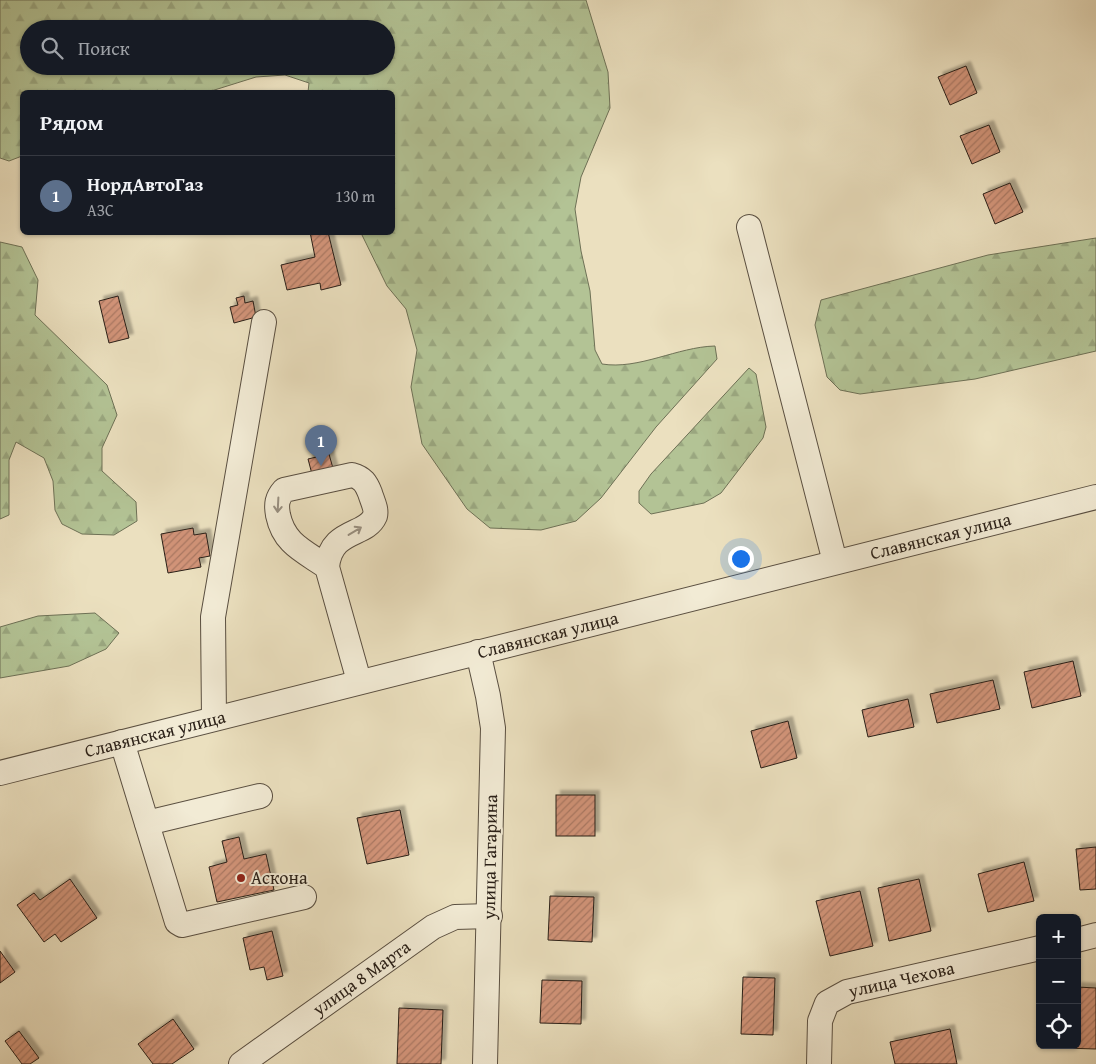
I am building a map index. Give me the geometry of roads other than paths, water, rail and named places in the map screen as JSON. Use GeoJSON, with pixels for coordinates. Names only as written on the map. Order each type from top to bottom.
{"type":"FeatureCollection","features":[{"type":"Feature","properties":{"kind":"street"},"geometry":{"type":"LineString","coordinates":[[749,227],[835,562]]}},
{"type":"Feature","properties":{"kind":"street"},"geometry":{"type":"LineString","coordinates":[[214,718],[213,617],[264,322]]}},
{"type":"Feature","properties":{"kind":"street","name":"Славянская улица"},"geometry":{"type":"LineString","coordinates":[[0,773],[359,681],[1096,497]]}},
{"type":"Feature","properties":{"kind":"street"},"geometry":{"type":"LineString","coordinates":[[326,567],[359,681]]}},
{"type":"Feature","properties":{"kind":"street","name":"улица Гагарина"},"geometry":{"type":"LineString","coordinates":[[478,652],[493,728],[485,1064]]}},
{"type":"Feature","properties":{"kind":"street"},"geometry":{"type":"LineString","coordinates":[[122,742],[177,922],[182,925],[304,897]]}},
{"type":"Feature","properties":{"kind":"street"},"geometry":{"type":"LineString","coordinates":[[147,823],[260,796]]}},
{"type":"Feature","properties":{"kind":"street","name":"улица 8 Марта"},"geometry":{"type":"LineString","coordinates":[[241,1064],[433,927],[455,918],[490,916]]}},
{"type":"Feature","properties":{"kind":"street"},"geometry":{"type":"LineString","coordinates":[[1081,939],[1096,935]]}},
{"type":"Feature","properties":{"kind":"street","name":"улица Чехова"},"geometry":{"type":"LineString","coordinates":[[819,1064],[820,1021],[827,1003],[847,992],[1036,949]]}},
{"type":"Feature","properties":{"kind":"place","name":"НордАвтоГаз"},"geometry":{"type":"Point","coordinates":[321,466]}},
{"type":"Feature","properties":{"kind":"place","name":"Аскона"},"geometry":{"type":"Point","coordinates":[241,878]}}]}
